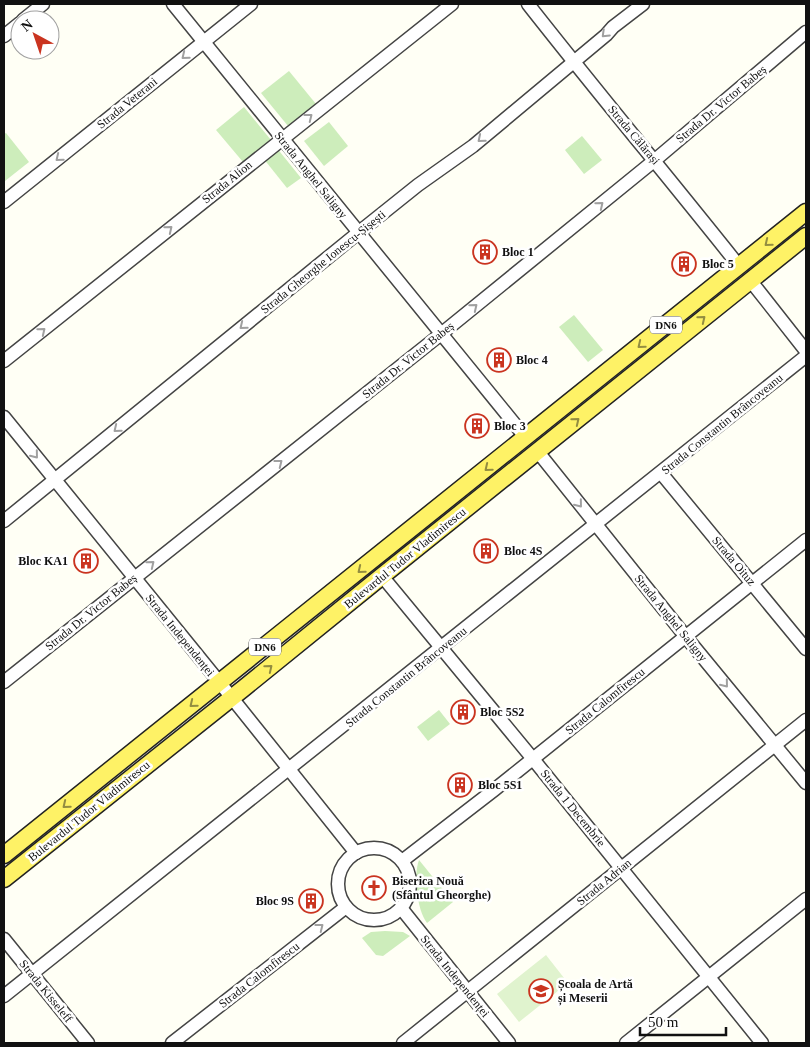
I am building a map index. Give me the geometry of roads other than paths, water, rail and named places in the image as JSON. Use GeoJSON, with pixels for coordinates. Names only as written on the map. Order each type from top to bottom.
{"type":"FeatureCollection","features":[{"type":"Feature","properties":{"kind":"main road","name":"Bulevardul Tudor Vladimirescu"},"geometry":{"type":"LineString","coordinates":[[4,855],[806,212]]}},
{"type":"Feature","properties":{"kind":"main road","name":"Bulevardul Tudor Vladimirescu"},"geometry":{"type":"LineString","coordinates":[[4,879],[806,236]]}},
{"type":"Feature","properties":{"kind":"street","name":"Strada Anghel Saligny"},"geometry":{"type":"LineString","coordinates":[[173,4],[526,438]]}},
{"type":"Feature","properties":{"kind":"street","name":"Strada Veterani"},"geometry":{"type":"LineString","coordinates":[[4,202],[251,4]]}},
{"type":"Feature","properties":{"kind":"street","name":"Strada Alion"},"geometry":{"type":"LineString","coordinates":[[4,361],[452,4]]}},
{"type":"Feature","properties":{"kind":"street","name":"Strada Călărași"},"geometry":{"type":"LineString","coordinates":[[528,4],[739,266]]}},
{"type":"Feature","properties":{"kind":"street","name":"Strada Gheorghe Ionescu-Șișești"},"geometry":{"type":"LineString","coordinates":[[4,521],[358,232],[418,185],[473,146],[606,35],[613,27],[643,4]]}},
{"type":"Feature","properties":{"kind":"street","name":"Strada Dr. Victor Babeș"},"geometry":{"type":"LineString","coordinates":[[4,682],[441,334],[655,160],[806,32]]}},
{"type":"Feature","properties":{"kind":"street"},"geometry":{"type":"LineString","coordinates":[[750,280],[806,350]]}},
{"type":"Feature","properties":{"kind":"street","name":"Strada Constantin Brâncoveanu"},"geometry":{"type":"LineString","coordinates":[[4,996],[806,356]]}},
{"type":"Feature","properties":{"kind":"street","name":"Strada Independenței"},"geometry":{"type":"LineString","coordinates":[[4,417],[356,853]]}},
{"type":"Feature","properties":{"kind":"street","name":"Strada Anghel Saligny"},"geometry":{"type":"LineString","coordinates":[[538,452],[806,783]]}},
{"type":"Feature","properties":{"kind":"street","name":"Strada Oituz"},"geometry":{"type":"LineString","coordinates":[[661,473],[806,649]]}},
{"type":"Feature","properties":{"kind":"street","name":"Strada Calomfirescu"},"geometry":{"type":"LineString","coordinates":[[402,861],[533,759],[806,540]]}},
{"type":"Feature","properties":{"kind":"street","name":"Strada 1 Decembrie"},"geometry":{"type":"LineString","coordinates":[[382,576],[533,759],[762,1043]]}},
{"type":"Feature","properties":{"kind":"street","name":"Strada Adrian"},"geometry":{"type":"LineString","coordinates":[[403,1043],[776,746],[806,720]]}},
{"type":"Feature","properties":{"kind":"street"},"geometry":{"type":"LineString","coordinates":[[365,849],[380,849],[395,854],[402,861],[408,870],[410,885],[407,900],[401,908],[391,916],[380,920],[367,919],[356,915],[346,906],[340,896],[338,884],[340,872],[346,862],[356,853],[365,849]]}},
{"type":"Feature","properties":{"kind":"street"},"geometry":{"type":"LineString","coordinates":[[626,1043],[806,899]]}},
{"type":"Feature","properties":{"kind":"street","name":"Strada Calomfirescu"},"geometry":{"type":"LineString","coordinates":[[172,1043],[346,906]]}},
{"type":"Feature","properties":{"kind":"street","name":"Strada Independenței"},"geometry":{"type":"LineString","coordinates":[[401,908],[509,1043]]}},
{"type":"Feature","properties":{"kind":"street","name":"Strada Kisseleff"},"geometry":{"type":"LineString","coordinates":[[4,939],[88,1043]]}},
{"type":"Feature","properties":{"kind":"place","name":"Bloc 1"},"geometry":{"type":"Point","coordinates":[485,252]}},
{"type":"Feature","properties":{"kind":"place","name":"Bloc 5"},"geometry":{"type":"Point","coordinates":[684,264]}},
{"type":"Feature","properties":{"kind":"place","name":"Bloc 4"},"geometry":{"type":"Point","coordinates":[499,360]}},
{"type":"Feature","properties":{"kind":"place","name":"Bloc 3"},"geometry":{"type":"Point","coordinates":[477,426]}},
{"type":"Feature","properties":{"kind":"place","name":"Bloc 4S"},"geometry":{"type":"Point","coordinates":[486,551]}},
{"type":"Feature","properties":{"kind":"place","name":"Bloc KA1"},"geometry":{"type":"Point","coordinates":[86,561]}},
{"type":"Feature","properties":{"kind":"place","name":"Bloc 5S2"},"geometry":{"type":"Point","coordinates":[463,712]}},
{"type":"Feature","properties":{"kind":"place","name":"Bloc 5S1"},"geometry":{"type":"Point","coordinates":[460,785]}},
{"type":"Feature","properties":{"kind":"place","name":"Biserica Nouă (Sfântul Gheorghe)"},"geometry":{"type":"Point","coordinates":[374,888]}},
{"type":"Feature","properties":{"kind":"place","name":"Bloc 9S"},"geometry":{"type":"Point","coordinates":[311,901]}},
{"type":"Feature","properties":{"kind":"place","name":"Școala de Artă și Meserii"},"geometry":{"type":"Point","coordinates":[541,991]}}]}
